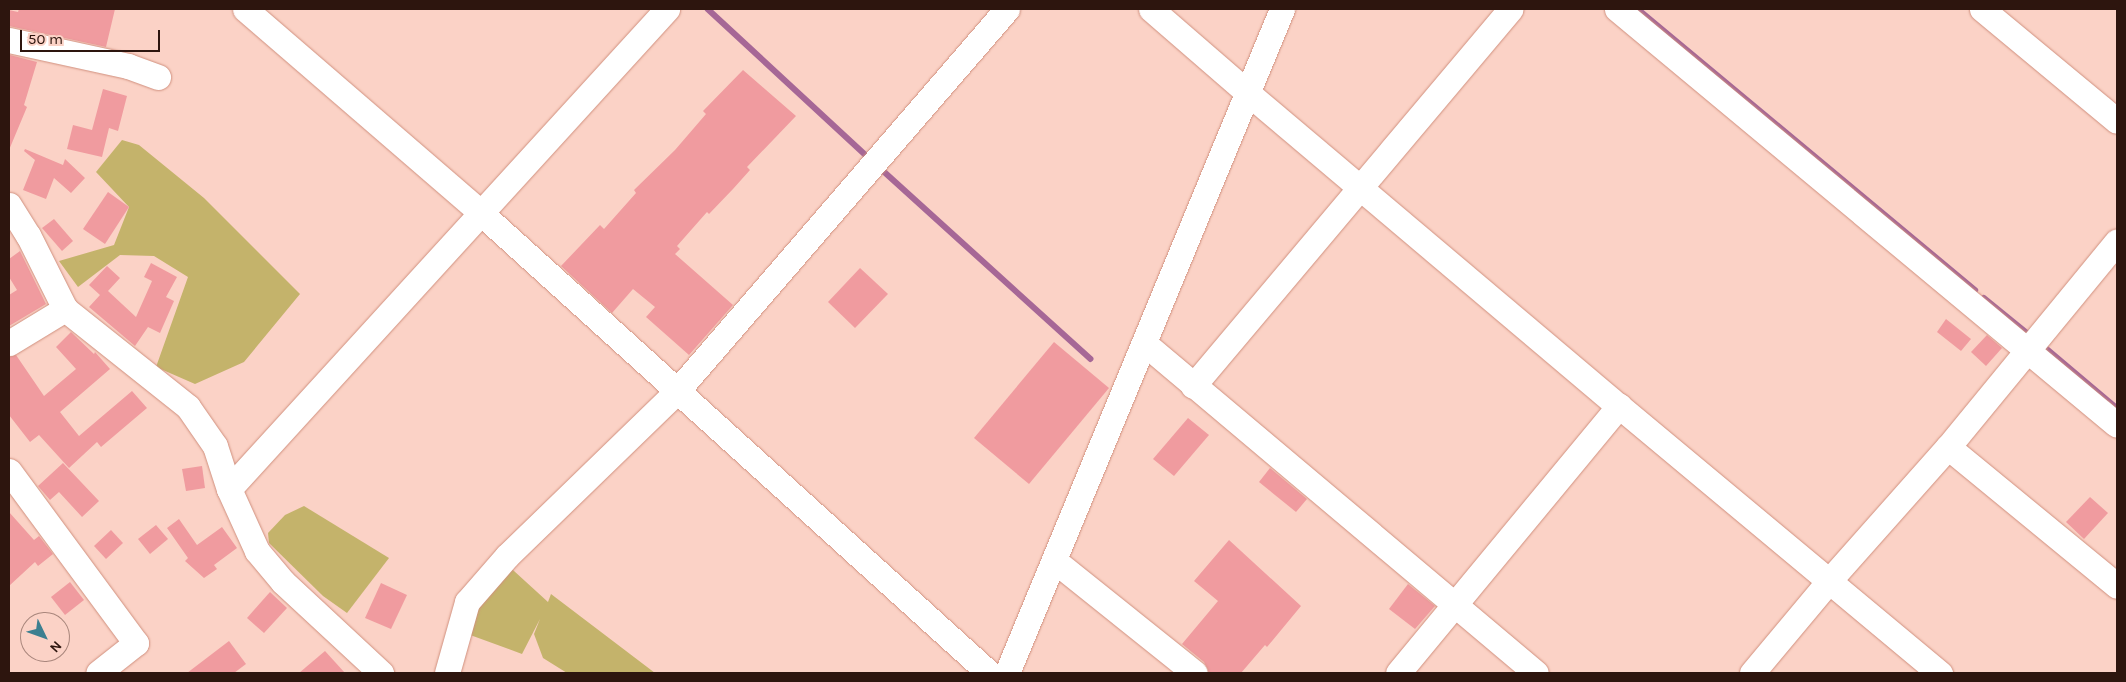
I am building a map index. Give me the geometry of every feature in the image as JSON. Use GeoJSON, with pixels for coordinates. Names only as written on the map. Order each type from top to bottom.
{"type":"FeatureCollection","features":[{"type":"Feature","properties":{"kind":"street"},"geometry":{"type":"LineString","coordinates":[[245,9],[481,213],[989,673]]}},
{"type":"Feature","properties":{"kind":"street"},"geometry":{"type":"LineString","coordinates":[[230,490],[667,9]]}},
{"type":"Feature","properties":{"kind":"street"},"geometry":{"type":"LineString","coordinates":[[447,673],[466,602],[508,556],[677,391],[1007,9]]}},
{"type":"Feature","properties":{"kind":"street"},"geometry":{"type":"LineString","coordinates":[[1151,9],[1828,582],[1940,673]]}},
{"type":"Feature","properties":{"kind":"street"},"geometry":{"type":"LineString","coordinates":[[1007,673],[1282,9]]}},
{"type":"Feature","properties":{"kind":"street"},"geometry":{"type":"LineString","coordinates":[[1193,386],[1511,9]]}},
{"type":"Feature","properties":{"kind":"street"},"geometry":{"type":"LineString","coordinates":[[1617,9],[2117,425]]}},
{"type":"Feature","properties":{"kind":"street"},"geometry":{"type":"LineString","coordinates":[[1982,9],[2117,121]]}},
{"type":"Feature","properties":{"kind":"street"},"geometry":{"type":"LineString","coordinates":[[9,40],[128,66],[158,77]]}},
{"type":"Feature","properties":{"kind":"street"},"geometry":{"type":"LineString","coordinates":[[9,205],[28,235],[65,309],[188,407],[215,446],[230,490],[257,551],[262,558],[283,582],[381,673]]}},
{"type":"Feature","properties":{"kind":"street"},"geometry":{"type":"LineString","coordinates":[[1752,673],[1828,582],[1948,447],[2117,241]]}},
{"type":"Feature","properties":{"kind":"street"},"geometry":{"type":"LineString","coordinates":[[9,343],[65,309]]}},
{"type":"Feature","properties":{"kind":"street"},"geometry":{"type":"LineString","coordinates":[[1144,343],[1536,673]]}},
{"type":"Feature","properties":{"kind":"street"},"geometry":{"type":"LineString","coordinates":[[1398,673],[1619,406]]}},
{"type":"Feature","properties":{"kind":"street"},"geometry":{"type":"LineString","coordinates":[[1948,447],[2117,586]]}},
{"type":"Feature","properties":{"kind":"street"},"geometry":{"type":"LineString","coordinates":[[9,471],[136,643],[98,673]]}},
{"type":"Feature","properties":{"kind":"street"},"geometry":{"type":"LineString","coordinates":[[1055,561],[1195,673]]}},
{"type":"Feature","properties":{"kind":"shaded area"},"geometry":{"type":"Polygon","coordinates":[[[122,140],[139,145],[204,198],[300,294],[244,362],[195,384],[156,367],[188,277],[154,256],[120,255],[78,287],[59,261],[114,245],[129,207],[96,172],[122,140]]]}},
{"type":"Feature","properties":{"kind":"shaded area"},"geometry":{"type":"Polygon","coordinates":[[[304,506],[389,558],[347,613],[323,596],[269,543],[268,533],[285,515],[304,506]]]}},
{"type":"Feature","properties":{"kind":"shaded area"},"geometry":{"type":"Polygon","coordinates":[[[503,561],[548,602],[551,594],[655,673],[567,673],[543,658],[534,634],[540,619],[522,654],[462,632],[503,561]]]}},
{"type":"Feature","properties":{"kind":"building"},"geometry":{"type":"Polygon","coordinates":[[[19,9],[115,9],[106,47],[9,26],[9,10],[18,12],[19,9]]]}},
{"type":"Feature","properties":{"kind":"building"},"geometry":{"type":"Polygon","coordinates":[[[10,55],[37,62],[24,105],[27,107],[9,150],[10,55]]]}},
{"type":"Feature","properties":{"kind":"building"},"geometry":{"type":"Polygon","coordinates":[[[743,70],[796,116],[747,167],[750,170],[733,189],[709,214],[707,212],[677,246],[680,249],[675,254],[733,305],[689,355],[646,317],[655,307],[633,289],[612,313],[561,266],[600,225],[604,229],[636,193],[634,190],[675,150],[706,114],[703,111],[743,70]]]}},
{"type":"Feature","properties":{"kind":"building"},"geometry":{"type":"Polygon","coordinates":[[[103,89],[127,96],[118,131],[109,128],[102,157],[67,149],[73,125],[92,130],[103,89]]]}},
{"type":"Feature","properties":{"kind":"building"},"geometry":{"type":"Polygon","coordinates":[[[25,149],[63,165],[65,159],[85,178],[71,193],[54,178],[46,199],[23,190],[35,160],[24,151],[25,149]]]}},
{"type":"Feature","properties":{"kind":"building"},"geometry":{"type":"Polygon","coordinates":[[[108,192],[129,207],[105,244],[83,229],[108,192]]]}},
{"type":"Feature","properties":{"kind":"building"},"geometry":{"type":"Polygon","coordinates":[[[54,219],[73,241],[62,251],[42,228],[54,219]]]}},
{"type":"Feature","properties":{"kind":"building"},"geometry":{"type":"Polygon","coordinates":[[[20,251],[46,304],[9,326],[9,295],[17,290],[9,277],[9,259],[20,251]]]}},
{"type":"Feature","properties":{"kind":"building"},"geometry":{"type":"Polygon","coordinates":[[[151,263],[177,277],[166,297],[174,301],[160,333],[148,327],[135,346],[89,307],[100,295],[89,285],[107,266],[120,278],[108,291],[136,317],[152,281],[144,277],[151,263]]]}},
{"type":"Feature","properties":{"kind":"building"},"geometry":{"type":"Polygon","coordinates":[[[860,268],[888,294],[855,328],[828,302],[860,268]]]}},
{"type":"Feature","properties":{"kind":"building"},"geometry":{"type":"Polygon","coordinates":[[[1946,319],[1971,339],[1961,351],[1937,332],[1946,319]]]}},
{"type":"Feature","properties":{"kind":"building"},"geometry":{"type":"Polygon","coordinates":[[[71,332],[94,354],[95,352],[110,369],[60,412],[79,436],[132,391],[147,408],[101,447],[97,442],[69,468],[39,435],[30,442],[9,415],[9,357],[16,355],[44,396],[76,369],[56,347],[71,332]]]}},
{"type":"Feature","properties":{"kind":"building"},"geometry":{"type":"Polygon","coordinates":[[[1987,335],[2002,348],[1986,366],[1971,352],[1987,335]]]}},
{"type":"Feature","properties":{"kind":"building"},"geometry":{"type":"Polygon","coordinates":[[[1054,342],[1109,388],[1029,484],[974,438],[1054,342]]]}},
{"type":"Feature","properties":{"kind":"building"},"geometry":{"type":"Polygon","coordinates":[[[1188,418],[1209,435],[1174,476],[1153,459],[1188,418]]]}},
{"type":"Feature","properties":{"kind":"building"},"geometry":{"type":"Polygon","coordinates":[[[63,463],[99,501],[82,517],[59,492],[50,500],[38,486],[63,463]]]}},
{"type":"Feature","properties":{"kind":"building"},"geometry":{"type":"Polygon","coordinates":[[[202,466],[205,488],[186,491],[182,469],[202,466]]]}},
{"type":"Feature","properties":{"kind":"building"},"geometry":{"type":"Polygon","coordinates":[[[1270,468],[1307,499],[1296,512],[1259,482],[1270,468]]]}},
{"type":"Feature","properties":{"kind":"building"},"geometry":{"type":"Polygon","coordinates":[[[2090,497],[2108,513],[2084,539],[2066,522],[2090,497]]]}},
{"type":"Feature","properties":{"kind":"building"},"geometry":{"type":"Polygon","coordinates":[[[9,512],[34,540],[39,536],[53,554],[38,566],[35,562],[9,586],[9,512]]]}},
{"type":"Feature","properties":{"kind":"building"},"geometry":{"type":"Polygon","coordinates":[[[179,519],[197,545],[222,527],[237,548],[214,565],[217,569],[204,578],[185,561],[188,558],[167,528],[179,519]]]}},
{"type":"Feature","properties":{"kind":"building"},"geometry":{"type":"Polygon","coordinates":[[[156,525],[168,539],[150,554],[138,539],[156,525]]]}},
{"type":"Feature","properties":{"kind":"building"},"geometry":{"type":"Polygon","coordinates":[[[111,530],[123,543],[106,559],[94,546],[111,530]]]}},
{"type":"Feature","properties":{"kind":"building"},"geometry":{"type":"Polygon","coordinates":[[[1229,540],[1301,606],[1267,647],[1265,645],[1241,673],[1209,673],[1204,662],[1182,644],[1218,601],[1194,581],[1229,540]]]}},
{"type":"Feature","properties":{"kind":"building"},"geometry":{"type":"Polygon","coordinates":[[[70,582],[84,600],[69,612],[63,612],[51,597],[70,582]]]}},
{"type":"Feature","properties":{"kind":"building"},"geometry":{"type":"Polygon","coordinates":[[[381,583],[407,595],[391,629],[365,618],[381,583]]]}},
{"type":"Feature","properties":{"kind":"building"},"geometry":{"type":"Polygon","coordinates":[[[1408,584],[1435,606],[1415,629],[1389,609],[1408,584]]]}},
{"type":"Feature","properties":{"kind":"building"},"geometry":{"type":"Polygon","coordinates":[[[270,592],[287,608],[264,633],[247,618],[270,592]]]}},
{"type":"Feature","properties":{"kind":"building"},"geometry":{"type":"Polygon","coordinates":[[[229,641],[246,664],[234,673],[187,673],[229,641]]]}},
{"type":"Feature","properties":{"kind":"building"},"geometry":{"type":"Polygon","coordinates":[[[325,651],[345,673],[299,673],[325,651]]]}},
{"type":"Feature","properties":{"kind":"waterway"},"geometry":{"type":"LineString","coordinates":[[708,9],[869,158]]}},
{"type":"Feature","properties":{"kind":"waterway"},"geometry":{"type":"LineString","coordinates":[[1638,9],[1975,290]]}},
{"type":"Feature","properties":{"kind":"waterway"},"geometry":{"type":"LineString","coordinates":[[878,166],[1091,359]]}},
{"type":"Feature","properties":{"kind":"waterway"},"geometry":{"type":"LineString","coordinates":[[1984,298],[2031,336]]}},
{"type":"Feature","properties":{"kind":"waterway"},"geometry":{"type":"LineString","coordinates":[[2040,343],[2117,408]]}}]}
